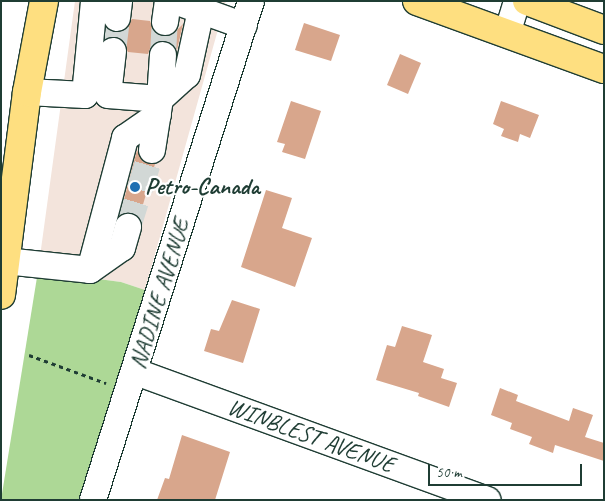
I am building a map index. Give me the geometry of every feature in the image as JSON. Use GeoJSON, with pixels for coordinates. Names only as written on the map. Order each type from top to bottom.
{"type":"FeatureCollection","features":[{"type":"Feature","properties":{"kind":"main road"},"geometry":{"type":"LineString","coordinates":[[1,295],[27,92],[44,1]]}},
{"type":"Feature","properties":{"kind":"main road"},"geometry":{"type":"LineString","coordinates":[[417,1],[604,69]]}},
{"type":"Feature","properties":{"kind":"main road"},"geometry":{"type":"LineString","coordinates":[[527,1],[604,30]]}},
{"type":"Feature","properties":{"kind":"street"},"geometry":{"type":"LineString","coordinates":[[94,1],[96,95]]}},
{"type":"Feature","properties":{"kind":"street"},"geometry":{"type":"LineString","coordinates":[[507,34],[517,1]]}},
{"type":"Feature","properties":{"kind":"street"},"geometry":{"type":"LineString","coordinates":[[169,8],[247,13]]}},
{"type":"Feature","properties":{"kind":"street"},"geometry":{"type":"LineString","coordinates":[[90,270],[124,138],[159,107],[188,75],[202,10]]}},
{"type":"Feature","properties":{"kind":"street","name":"NADINE AVENUE"},"geometry":{"type":"LineString","coordinates":[[93,500],[136,372],[247,13]]}},
{"type":"Feature","properties":{"kind":"street"},"geometry":{"type":"LineString","coordinates":[[96,95],[113,51]]}},
{"type":"Feature","properties":{"kind":"street"},"geometry":{"type":"LineString","coordinates":[[152,150],[159,107],[162,55]]}},
{"type":"Feature","properties":{"kind":"street"},"geometry":{"type":"LineString","coordinates":[[27,92],[96,95],[159,107]]}},
{"type":"Feature","properties":{"kind":"street"},"geometry":{"type":"LineString","coordinates":[[6,261],[90,270],[122,248],[128,227]]}},
{"type":"Feature","properties":{"kind":"street","name":"WINBLEST AVENUE"},"geometry":{"type":"LineString","coordinates":[[136,372],[486,500]]}},
{"type":"Feature","properties":{"kind":"path"},"geometry":{"type":"LineString","coordinates":[[29,355],[114,386]]}},
{"type":"Feature","properties":{"kind":"shaded area"},"geometry":{"type":"Polygon","coordinates":[[[75,1],[226,1],[145,290],[121,282],[38,271],[75,1]]]}},
{"type":"Feature","properties":{"kind":"green space"},"geometry":{"type":"Polygon","coordinates":[[[38,271],[121,282],[145,290],[79,500],[1,500],[38,271]]]}},
{"type":"Feature","properties":{"kind":"building"},"geometry":{"type":"Polygon","coordinates":[[[132,19],[150,21],[155,33],[163,37],[171,36],[183,24],[177,50],[172,43],[164,40],[151,46],[148,54],[128,52],[121,39],[105,38],[106,28],[115,33],[122,32],[132,19]]]}},
{"type":"Feature","properties":{"kind":"building"},"geometry":{"type":"Polygon","coordinates":[[[304,23],[340,35],[331,61],[295,50],[304,23]]]}},
{"type":"Feature","properties":{"kind":"building"},"geometry":{"type":"Polygon","coordinates":[[[400,54],[421,63],[408,94],[387,85],[400,54]]]}},
{"type":"Feature","properties":{"kind":"building"},"geometry":{"type":"Polygon","coordinates":[[[291,101],[321,111],[305,159],[282,152],[285,144],[277,142],[291,101]]]}},
{"type":"Feature","properties":{"kind":"building"},"geometry":{"type":"Polygon","coordinates":[[[501,101],[539,115],[530,138],[520,134],[518,142],[501,136],[504,129],[493,124],[501,101]]]}},
{"type":"Feature","properties":{"kind":"building"},"geometry":{"type":"Polygon","coordinates":[[[137,150],[143,162],[155,164],[139,218],[132,212],[120,215],[137,150]]]}},
{"type":"Feature","properties":{"kind":"building"},"geometry":{"type":"Polygon","coordinates":[[[266,190],[292,198],[282,228],[312,238],[295,287],[241,267],[266,190]]]}},
{"type":"Feature","properties":{"kind":"building"},"geometry":{"type":"Polygon","coordinates":[[[232,300],[260,309],[243,363],[204,351],[211,329],[219,331],[232,300]]]}},
{"type":"Feature","properties":{"kind":"building"},"geometry":{"type":"Polygon","coordinates":[[[402,326],[432,335],[423,362],[444,369],[441,378],[457,383],[449,407],[418,396],[419,393],[376,380],[387,345],[395,347],[402,326]]]}},
{"type":"Feature","properties":{"kind":"building"},"geometry":{"type":"Polygon","coordinates":[[[500,388],[518,395],[516,401],[569,421],[573,408],[593,415],[585,437],[604,443],[604,461],[555,445],[553,453],[529,444],[532,437],[510,429],[512,423],[491,415],[500,388]]]}},
{"type":"Feature","properties":{"kind":"building"},"geometry":{"type":"Polygon","coordinates":[[[182,435],[230,452],[215,500],[157,500],[165,478],[169,479],[182,435]]]}},
{"type":"Feature","properties":{"kind":"tunnel"},"geometry":{"type":"LineString","coordinates":[[113,51],[117,18]]}},
{"type":"Feature","properties":{"kind":"tunnel"},"geometry":{"type":"LineString","coordinates":[[163,55],[165,22]]}},
{"type":"Feature","properties":{"kind":"tunnel"},"geometry":{"type":"LineString","coordinates":[[128,227],[152,150]]}},
{"type":"Feature","properties":{"kind":"place","name":"Petro-Canada"},"geometry":{"type":"Point","coordinates":[135,187]}}]}
